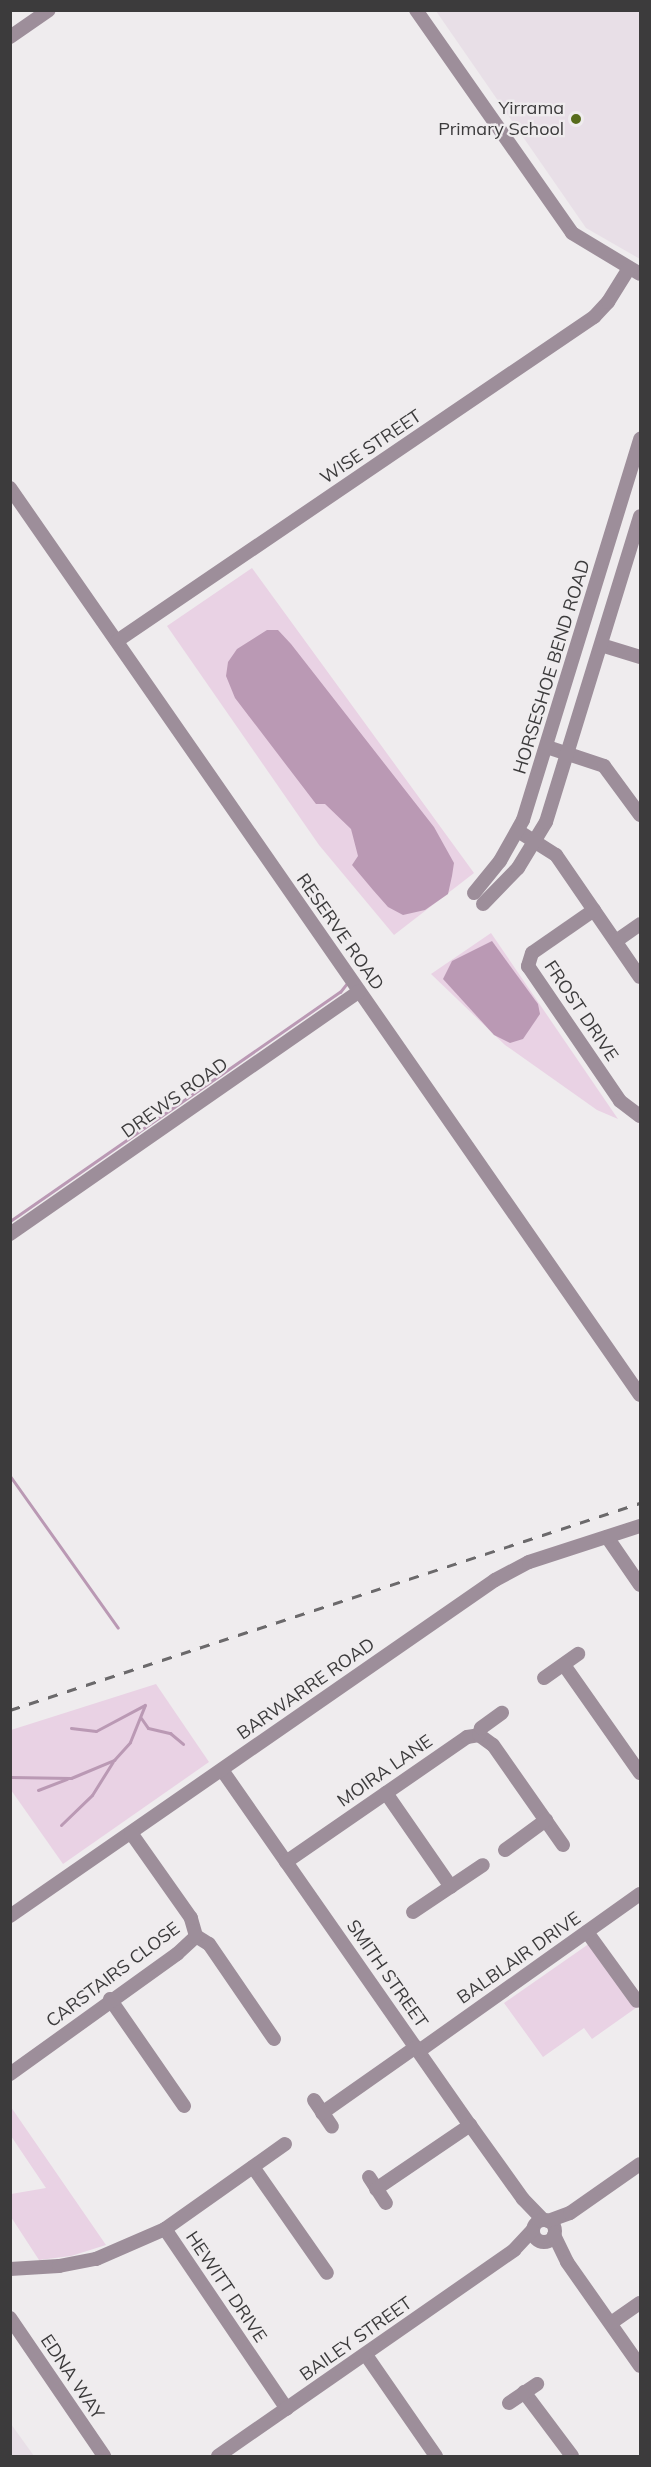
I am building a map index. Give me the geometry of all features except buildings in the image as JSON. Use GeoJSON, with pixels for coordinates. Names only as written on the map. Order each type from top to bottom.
{"type":"FeatureCollection","features":[{"type":"Feature","properties":{"kind":"street"},"geometry":{"type":"LineString","coordinates":[[10,37],[49,10]]}},
{"type":"Feature","properties":{"kind":"street"},"geometry":{"type":"LineString","coordinates":[[416,10],[568,228],[583,242],[634,271]]}},
{"type":"Feature","properties":{"kind":"street","name":"WISE STREET"},"geometry":{"type":"LineString","coordinates":[[117,641],[594,317],[634,271]]}},
{"type":"Feature","properties":{"kind":"street","name":"HORSESHOE BEND ROAD"},"geometry":{"type":"LineString","coordinates":[[639,525],[567,754],[536,840],[512,874],[478,898],[518,831],[547,747],[640,439]]}},
{"type":"Feature","properties":{"kind":"street","name":"RESERVE ROAD"},"geometry":{"type":"LineString","coordinates":[[10,488],[640,1395]]}},
{"type":"Feature","properties":{"kind":"street"},"geometry":{"type":"LineString","coordinates":[[615,523],[639,525]]}},
{"type":"Feature","properties":{"kind":"street"},"geometry":{"type":"LineString","coordinates":[[601,645],[640,657]]}},
{"type":"Feature","properties":{"kind":"street"},"geometry":{"type":"LineString","coordinates":[[547,747],[607,769],[640,815]]}},
{"type":"Feature","properties":{"kind":"street"},"geometry":{"type":"LineString","coordinates":[[518,831],[536,840],[556,855],[640,977]]}},
{"type":"Feature","properties":{"kind":"street","name":"FROST DRIVE"},"geometry":{"type":"LineString","coordinates":[[594,910],[532,953],[528,966],[620,1101],[640,1116]]}},
{"type":"Feature","properties":{"kind":"street"},"geometry":{"type":"LineString","coordinates":[[616,941],[640,924]]}},
{"type":"Feature","properties":{"kind":"street","name":"DREWS ROAD"},"geometry":{"type":"LineString","coordinates":[[10,1234],[359,991]]}},
{"type":"Feature","properties":{"kind":"street","name":"BARWARRE ROAD"},"geometry":{"type":"LineString","coordinates":[[10,1916],[495,1580],[529,1562],[640,1526]]}},
{"type":"Feature","properties":{"kind":"street"},"geometry":{"type":"LineString","coordinates":[[607,1537],[640,1585]]}},
{"type":"Feature","properties":{"kind":"street"},"geometry":{"type":"LineString","coordinates":[[544,1678],[578,1654]]}},
{"type":"Feature","properties":{"kind":"street"},"geometry":{"type":"LineString","coordinates":[[564,1665],[640,1773]]}},
{"type":"Feature","properties":{"kind":"street","name":"MOIRA LANE"},"geometry":{"type":"LineString","coordinates":[[286,1862],[467,1737],[479,1735],[481,1728],[502,1713]]}},
{"type":"Feature","properties":{"kind":"street"},"geometry":{"type":"LineString","coordinates":[[479,1735],[493,1745],[563,1845]]}},
{"type":"Feature","properties":{"kind":"street","name":"SMITH STREET"},"geometry":{"type":"LineString","coordinates":[[222,1770],[523,2199],[543,2231]]}},
{"type":"Feature","properties":{"kind":"street"},"geometry":{"type":"LineString","coordinates":[[386,1793],[451,1887]]}},
{"type":"Feature","properties":{"kind":"street"},"geometry":{"type":"LineString","coordinates":[[505,1850],[546,1820]]}},
{"type":"Feature","properties":{"kind":"street","name":"CARSTAIRS CLOSE"},"geometry":{"type":"LineString","coordinates":[[10,2074],[110,1999],[177,1954],[196,1936],[191,1918],[131,1833]]}},
{"type":"Feature","properties":{"kind":"street"},"geometry":{"type":"LineString","coordinates":[[413,1912],[483,1865]]}},
{"type":"Feature","properties":{"kind":"street","name":"BALBLAIR DRIVE"},"geometry":{"type":"LineString","coordinates":[[322,2113],[640,1894]]}},
{"type":"Feature","properties":{"kind":"street"},"geometry":{"type":"LineString","coordinates":[[587,1932],[637,2001]]}},
{"type":"Feature","properties":{"kind":"street"},"geometry":{"type":"LineString","coordinates":[[196,1936],[209,1944],[274,2039]]}},
{"type":"Feature","properties":{"kind":"street"},"geometry":{"type":"LineString","coordinates":[[110,1999],[184,2106]]}},
{"type":"Feature","properties":{"kind":"street"},"geometry":{"type":"LineString","coordinates":[[314,2100],[332,2127]]}},
{"type":"Feature","properties":{"kind":"street"},"geometry":{"type":"LineString","coordinates":[[386,2203],[373,2183],[470,2125]]}},
{"type":"Feature","properties":{"kind":"street"},"geometry":{"type":"LineString","coordinates":[[165,2229],[285,2144]]}},
{"type":"Feature","properties":{"kind":"street","name":"BAILEY STREET"},"geometry":{"type":"LineString","coordinates":[[218,2457],[640,2164]]}},
{"type":"Feature","properties":{"kind":"street"},"geometry":{"type":"LineString","coordinates":[[254,2166],[327,2273]]}},
{"type":"Feature","properties":{"kind":"street","name":"HEWITT DRIVE"},"geometry":{"type":"LineString","coordinates":[[10,2268],[59,2266],[96,2259],[165,2229],[287,2409]]}},
{"type":"Feature","properties":{"kind":"street"},"geometry":{"type":"LineString","coordinates":[[543,2231],[640,2366]]}},
{"type":"Feature","properties":{"kind":"street"},"geometry":{"type":"LineString","coordinates":[[611,2324],[640,2303]]}},
{"type":"Feature","properties":{"kind":"street","name":"EDNA WAY"},"geometry":{"type":"LineString","coordinates":[[10,2318],[104,2457]]}},
{"type":"Feature","properties":{"kind":"street"},"geometry":{"type":"LineString","coordinates":[[366,2355],[436,2457]]}},
{"type":"Feature","properties":{"kind":"street"},"geometry":{"type":"LineString","coordinates":[[509,2403],[537,2384]]}},
{"type":"Feature","properties":{"kind":"street"},"geometry":{"type":"LineString","coordinates":[[524,2392],[572,2457]]}},
{"type":"Feature","properties":{"kind":"shaded area","name":"Yirrama Primary School"},"geometry":{"type":"Polygon","coordinates":[[[436,11],[640,11],[640,259],[586,228],[436,11]]]}},
{"type":"Feature","properties":{"kind":"shaded area"},"geometry":{"type":"Polygon","coordinates":[[[252,568],[474,873],[394,935],[319,845],[167,626],[252,568]]]}},
{"type":"Feature","properties":{"kind":"shaded area"},"geometry":{"type":"Polygon","coordinates":[[[267,630],[278,630],[291,644],[434,827],[454,863],[448,894],[425,910],[403,915],[388,907],[352,865],[358,856],[351,829],[325,804],[316,804],[235,698],[226,676],[228,662],[237,649],[267,630]]]}},
{"type":"Feature","properties":{"kind":"shaded area"},"geometry":{"type":"Polygon","coordinates":[[[491,933],[618,1119],[597,1110],[505,1045],[431,974],[491,933]]]}},
{"type":"Feature","properties":{"kind":"shaded area"},"geometry":{"type":"Polygon","coordinates":[[[492,941],[538,1004],[540,1014],[523,1039],[510,1043],[494,1035],[443,979],[452,961],[492,941]]]}},
{"type":"Feature","properties":{"kind":"shaded area"},"geometry":{"type":"Polygon","coordinates":[[[156,1684],[209,1762],[63,1864],[11,1790],[11,1730],[156,1684]]]}},
{"type":"Feature","properties":{"kind":"shaded area"},"geometry":{"type":"Polygon","coordinates":[[[593,1941],[640,2005],[592,2039],[584,2028],[543,2057],[504,2003],[593,1941]]]}},
{"type":"Feature","properties":{"kind":"shaded area"},"geometry":{"type":"Polygon","coordinates":[[[10,2106],[106,2245],[71,2256],[39,2260],[11,2217],[11,2194],[46,2188],[11,2136],[10,2106]]]}},
{"type":"Feature","properties":{"kind":"shaded area"},"geometry":{"type":"Polygon","coordinates":[[[11,2424],[34,2456],[11,2456],[11,2424]]]}},
{"type":"Feature","properties":{"kind":"waterway"},"geometry":{"type":"LineString","coordinates":[[10,1221],[340,992],[347,983]]}},
{"type":"Feature","properties":{"kind":"waterway"},"geometry":{"type":"LineString","coordinates":[[10,1476],[118,1628]]}},
{"type":"Feature","properties":{"kind":"waterway"},"geometry":{"type":"LineString","coordinates":[[71,1728],[96,1731],[145,1705]]}},
{"type":"Feature","properties":{"kind":"waterway"},"geometry":{"type":"LineString","coordinates":[[10,1777],[71,1778],[114,1760],[130,1742],[145,1705]]}},
{"type":"Feature","properties":{"kind":"waterway"},"geometry":{"type":"LineString","coordinates":[[141,1718],[148,1728],[170,1733],[183,1744]]}},
{"type":"Feature","properties":{"kind":"waterway"},"geometry":{"type":"LineString","coordinates":[[61,1825],[92,1795],[113,1762]]}},
{"type":"Feature","properties":{"kind":"waterway"},"geometry":{"type":"LineString","coordinates":[[38,1790],[67,1779]]}},
{"type":"Feature","properties":{"kind":"railway"},"geometry":{"type":"LineString","coordinates":[[10,1710],[640,1503]]}},
{"type":"Feature","properties":{"kind":"place","name":"Yirrama Primary School"},"geometry":{"type":"Point","coordinates":[576,119]}}]}
